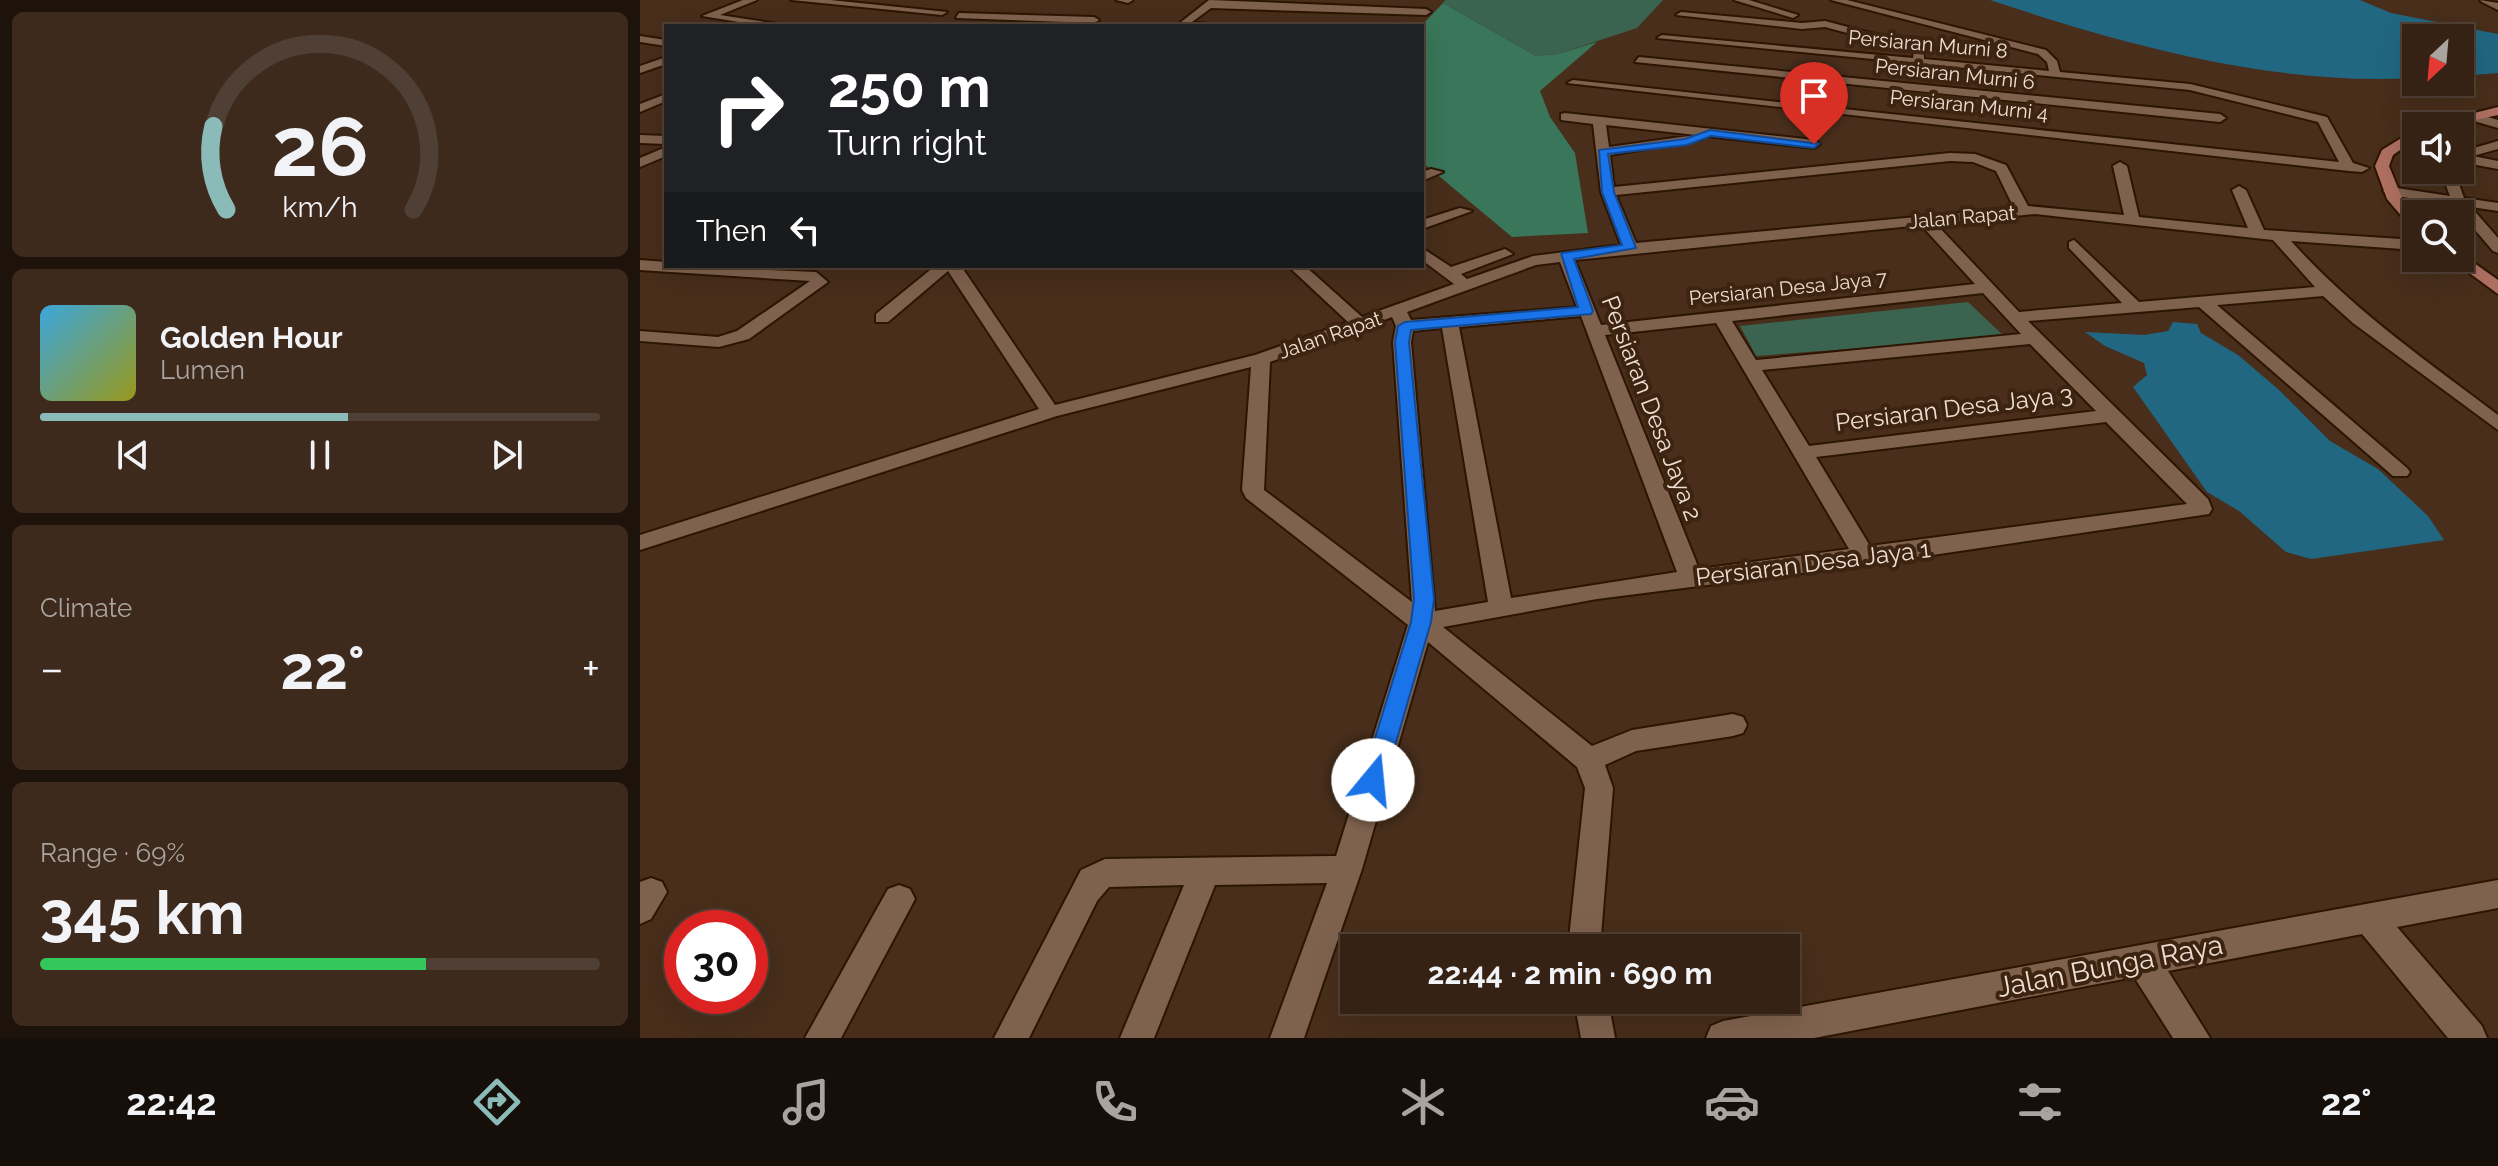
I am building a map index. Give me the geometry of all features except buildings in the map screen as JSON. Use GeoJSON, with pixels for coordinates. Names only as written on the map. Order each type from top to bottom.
{"type":"FeatureCollection","features":[{"type":"Feature","properties":{"kind":"main road"},"geometry":{"type":"LineString","coordinates":[[2474,115],[2498,111]]}},
{"type":"Feature","properties":{"kind":"main road"},"geometry":{"type":"LineString","coordinates":[[2355,168],[2373,167],[2402,144]]}},
{"type":"Feature","properties":{"kind":"main road"},"geometry":{"type":"LineString","coordinates":[[2389,154],[2382,166],[2389,189]]}},
{"type":"Feature","properties":{"kind":"main road"},"geometry":{"type":"LineString","coordinates":[[2389,154],[2411,200]]}},
{"type":"Feature","properties":{"kind":"main road"},"geometry":{"type":"LineString","coordinates":[[2355,168],[2374,172],[2402,205]]}},
{"type":"Feature","properties":{"kind":"main road"},"geometry":{"type":"LineString","coordinates":[[2474,270],[2498,289]]}},
{"type":"Feature","properties":{"kind":"street"},"geometry":{"type":"LineString","coordinates":[[752,0],[707,16],[771,24]]}},
{"type":"Feature","properties":{"kind":"street"},"geometry":{"type":"LineString","coordinates":[[796,0],[942,12]]}},
{"type":"Feature","properties":{"kind":"street"},"geometry":{"type":"LineString","coordinates":[[1121,0],[1128,0]]}},
{"type":"Feature","properties":{"kind":"street"},"geometry":{"type":"LineString","coordinates":[[1614,87],[1694,0]]}},
{"type":"Feature","properties":{"kind":"street"},"geometry":{"type":"LineString","coordinates":[[1739,0],[1920,49],[1918,62]]}},
{"type":"Feature","properties":{"kind":"street"},"geometry":{"type":"LineString","coordinates":[[1836,0],[2042,52],[2052,61],[2055,74]]}},
{"type":"Feature","properties":{"kind":"street"},"geometry":{"type":"LineString","coordinates":[[1183,24],[1212,2],[1426,12]]}},
{"type":"Feature","properties":{"kind":"street"},"geometry":{"type":"LineString","coordinates":[[1417,24],[1434,3]]}},
{"type":"Feature","properties":{"kind":"street"},"geometry":{"type":"LineString","coordinates":[[929,11],[979,5]]}},
{"type":"Feature","properties":{"kind":"street"},"geometry":{"type":"LineString","coordinates":[[942,24],[955,7]]}},
{"type":"Feature","properties":{"kind":"street"},"geometry":{"type":"LineString","coordinates":[[919,24],[955,7],[1094,20]]}},
{"type":"Feature","properties":{"kind":"street"},"geometry":{"type":"LineString","coordinates":[[1681,15],[1802,26],[1825,24]]}},
{"type":"Feature","properties":{"kind":"street","name":"Persiaran Murni 8"},"geometry":{"type":"LineString","coordinates":[[1662,38],[2190,87],[2323,120],[2355,168]]}},
{"type":"Feature","properties":{"kind":"street"},"geometry":{"type":"LineString","coordinates":[[640,39],[664,43]]}},
{"type":"Feature","properties":{"kind":"street"},"geometry":{"type":"LineString","coordinates":[[1826,79],[1836,54]]}},
{"type":"Feature","properties":{"kind":"street"},"geometry":{"type":"LineString","coordinates":[[640,70],[664,61]]}},
{"type":"Feature","properties":{"kind":"street","name":"Persiaran Murni 6"},"geometry":{"type":"LineString","coordinates":[[1633,67],[1826,79],[1914,88],[2224,128]]}},
{"type":"Feature","properties":{"kind":"street","name":"Persiaran Murni 4"},"geometry":{"type":"LineString","coordinates":[[1573,83],[2355,168]]}},
{"type":"Feature","properties":{"kind":"street"},"geometry":{"type":"LineString","coordinates":[[1907,119],[1914,88]]}},
{"type":"Feature","properties":{"kind":"street"},"geometry":{"type":"LineString","coordinates":[[2210,91],[2234,154]]}},
{"type":"Feature","properties":{"kind":"street"},"geometry":{"type":"LineString","coordinates":[[640,108],[664,98]]}},
{"type":"Feature","properties":{"kind":"street"},"geometry":{"type":"LineString","coordinates":[[1814,144],[1830,110]]}},
{"type":"Feature","properties":{"kind":"street"},"geometry":{"type":"LineString","coordinates":[[1565,117],[1814,144],[1837,168]]}},
{"type":"Feature","properties":{"kind":"street"},"geometry":{"type":"LineString","coordinates":[[2474,117],[2498,124]]}},
{"type":"Feature","properties":{"kind":"street"},"geometry":{"type":"LineString","coordinates":[[1599,121],[1608,192],[1630,248]]}},
{"type":"Feature","properties":{"kind":"street"},"geometry":{"type":"LineString","coordinates":[[1603,152],[1687,142],[1710,133]]}},
{"type":"Feature","properties":{"kind":"street"},"geometry":{"type":"LineString","coordinates":[[640,139],[664,140]]}},
{"type":"Feature","properties":{"kind":"street"},"geometry":{"type":"LineString","coordinates":[[2474,153],[2498,145]]}},
{"type":"Feature","properties":{"kind":"street"},"geometry":{"type":"LineString","coordinates":[[640,163],[664,152]]}},
{"type":"Feature","properties":{"kind":"street"},"geometry":{"type":"LineString","coordinates":[[1608,192],[1837,168],[1975,158],[2001,168],[2023,211]]}},
{"type":"Feature","properties":{"kind":"street"},"geometry":{"type":"LineString","coordinates":[[2474,160],[2498,165]]}},
{"type":"Feature","properties":{"kind":"street"},"geometry":{"type":"LineString","coordinates":[[2120,166],[2132,220]]}},
{"type":"Feature","properties":{"kind":"street"},"geometry":{"type":"LineString","coordinates":[[2389,189],[2446,200]]}},
{"type":"Feature","properties":{"kind":"street"},"geometry":{"type":"LineString","coordinates":[[2239,190],[2258,234]]}},
{"type":"Feature","properties":{"kind":"street"},"geometry":{"type":"LineString","coordinates":[[2474,204],[2498,207]]}},
{"type":"Feature","properties":{"kind":"street"},"geometry":{"type":"LineString","coordinates":[[1424,224],[1465,211]]}},
{"type":"Feature","properties":{"kind":"street","name":"Jalan Rapat"},"geometry":{"type":"LineString","coordinates":[[640,543],[1050,412],[1261,359],[1361,325],[1401,319],[1465,285],[1512,266],[1566,256],[2023,211],[2278,236],[2402,244]]}},
{"type":"Feature","properties":{"kind":"street"},"geometry":{"type":"LineString","coordinates":[[1924,220],[2034,338],[2112,415]]}},
{"type":"Feature","properties":{"kind":"street"},"geometry":{"type":"LineString","coordinates":[[2474,220],[2498,248]]}},
{"type":"Feature","properties":{"kind":"street"},"geometry":{"type":"LineString","coordinates":[[2278,236],[2327,291],[2498,424]]}},
{"type":"Feature","properties":{"kind":"street"},"geometry":{"type":"LineString","coordinates":[[2074,245],[2076,251],[2135,307]]}},
{"type":"Feature","properties":{"kind":"street"},"geometry":{"type":"LineString","coordinates":[[1449,273],[1517,249]]}},
{"type":"Feature","properties":{"kind":"street"},"geometry":{"type":"LineString","coordinates":[[1424,254],[1465,285]]}},
{"type":"Feature","properties":{"kind":"street","name":"Persiaran Desa Jaya 2"},"geometry":{"type":"LineString","coordinates":[[1566,256],[1691,579]]}},
{"type":"Feature","properties":{"kind":"street"},"geometry":{"type":"LineString","coordinates":[[640,265],[664,267]]}},
{"type":"Feature","properties":{"kind":"street"},"geometry":{"type":"LineString","coordinates":[[642,338],[719,342],[743,335],[820,282],[816,277],[684,268]]}},
{"type":"Feature","properties":{"kind":"street"},"geometry":{"type":"LineString","coordinates":[[882,318],[943,268]]}},
{"type":"Feature","properties":{"kind":"street"},"geometry":{"type":"LineString","coordinates":[[954,268],[1050,412]]}},
{"type":"Feature","properties":{"kind":"street"},"geometry":{"type":"LineString","coordinates":[[1298,268],[1361,325]]}},
{"type":"Feature","properties":{"kind":"street","name":"Persiaran Desa Jaya 7"},"geometry":{"type":"LineString","coordinates":[[1595,331],[1986,288]]}},
{"type":"Feature","properties":{"kind":"street"},"geometry":{"type":"LineString","coordinates":[[2017,317],[2327,291]]}},
{"type":"Feature","properties":{"kind":"street"},"geometry":{"type":"LineString","coordinates":[[2202,301],[2400,472]]}},
{"type":"Feature","properties":{"kind":"street"},"geometry":{"type":"LineString","coordinates":[[1287,1038],[1347,869],[1421,622],[1424,599],[1401,319],[1450,323],[1586,311]]}},
{"type":"Feature","properties":{"kind":"street"},"geometry":{"type":"LineString","coordinates":[[1721,317],[1865,557]]}},
{"type":"Feature","properties":{"kind":"street"},"geometry":{"type":"LineString","coordinates":[[1450,323],[1501,607]]}},
{"type":"Feature","properties":{"kind":"street"},"geometry":{"type":"LineString","coordinates":[[1750,366],[2034,338]]}},
{"type":"Feature","properties":{"kind":"street"},"geometry":{"type":"LineString","coordinates":[[1261,359],[1253,490],[1257,498],[1421,622],[1488,681],[1589,760],[1599,788],[1585,934]]}},
{"type":"Feature","properties":{"kind":"street","name":"Persiaran Desa Jaya 1"},"geometry":{"type":"LineString","coordinates":[[1421,622],[1691,579],[2199,510],[2200,504],[2112,415]]}},
{"type":"Feature","properties":{"kind":"street","name":"Persiaran Desa Jaya 3"},"geometry":{"type":"LineString","coordinates":[[1802,453],[2112,415]]}},
{"type":"Feature","properties":{"kind":"street"},"geometry":{"type":"LineString","coordinates":[[1589,760],[1632,741],[1733,725]]}},
{"type":"Feature","properties":{"kind":"street"},"geometry":{"type":"LineString","coordinates":[[1011,1038],[1092,880],[1105,873],[1347,869]]}},
{"type":"Feature","properties":{"kind":"street"},"geometry":{"type":"LineString","coordinates":[[1137,1038],[1205,871]]}},
{"type":"Feature","properties":{"kind":"street","name":"Jalan Bunga Raya"},"geometry":{"type":"LineString","coordinates":[[1723,1038],[2498,894]]}},
{"type":"Feature","properties":{"kind":"street"},"geometry":{"type":"LineString","coordinates":[[822,1038],[899,899]]}},
{"type":"Feature","properties":{"kind":"street"},"geometry":{"type":"LineString","coordinates":[[2368,917],[2470,1038]]}},
{"type":"Feature","properties":{"kind":"street"},"geometry":{"type":"LineString","coordinates":[[2142,961],[2193,1038]]}},
{"type":"Feature","properties":{"kind":"street"},"geometry":{"type":"LineString","coordinates":[[1594,1014],[1598,1038]]}},
{"type":"Feature","properties":{"kind":"green space"},"geometry":{"type":"Polygon","coordinates":[[[1445,0],[1663,0],[1637,28],[1558,54],[1536,56],[1443,3],[1445,0]]]}},
{"type":"Feature","properties":{"kind":"green space"},"geometry":{"type":"Polygon","coordinates":[[[1443,3],[1536,56],[1558,54],[1597,42],[1540,91],[1550,117],[1575,153],[1588,233],[1512,237],[1424,164],[1423,24],[1443,3]]]}},
{"type":"Feature","properties":{"kind":"green space"},"geometry":{"type":"Polygon","coordinates":[[[1968,302],[2005,337],[1756,356],[1740,326],[1968,302]]]}},
{"type":"Feature","properties":{"kind":"water"},"geometry":{"type":"Polygon","coordinates":[[[1990,0],[2360,0],[2391,13],[2447,24],[2402,24],[2402,78],[2308,76],[2254,69],[2146,47],[1990,0]]]}},
{"type":"Feature","properties":{"kind":"water"},"geometry":{"type":"Polygon","coordinates":[[[2474,29],[2498,34],[2498,73],[2474,75],[2474,29]]]}},
{"type":"Feature","properties":{"kind":"water"},"geometry":{"type":"Polygon","coordinates":[[[2173,322],[2197,324],[2201,333],[2238,355],[2278,389],[2330,441],[2378,469],[2428,516],[2444,540],[2311,559],[2286,552],[2239,511],[2207,492],[2133,387],[2147,375],[2144,363],[2105,346],[2085,332],[2144,335],[2168,331],[2173,322]]]}},
{"type":"Feature","properties":{"kind":"route"},"geometry":{"type":"LineString","coordinates":[[1373,780],[1421,622],[1424,599],[1402,342],[1405,326],[1586,311],[1566,256],[1630,248],[1608,192],[1603,152],[1687,142],[1710,133],[1814,144]]}}]}
